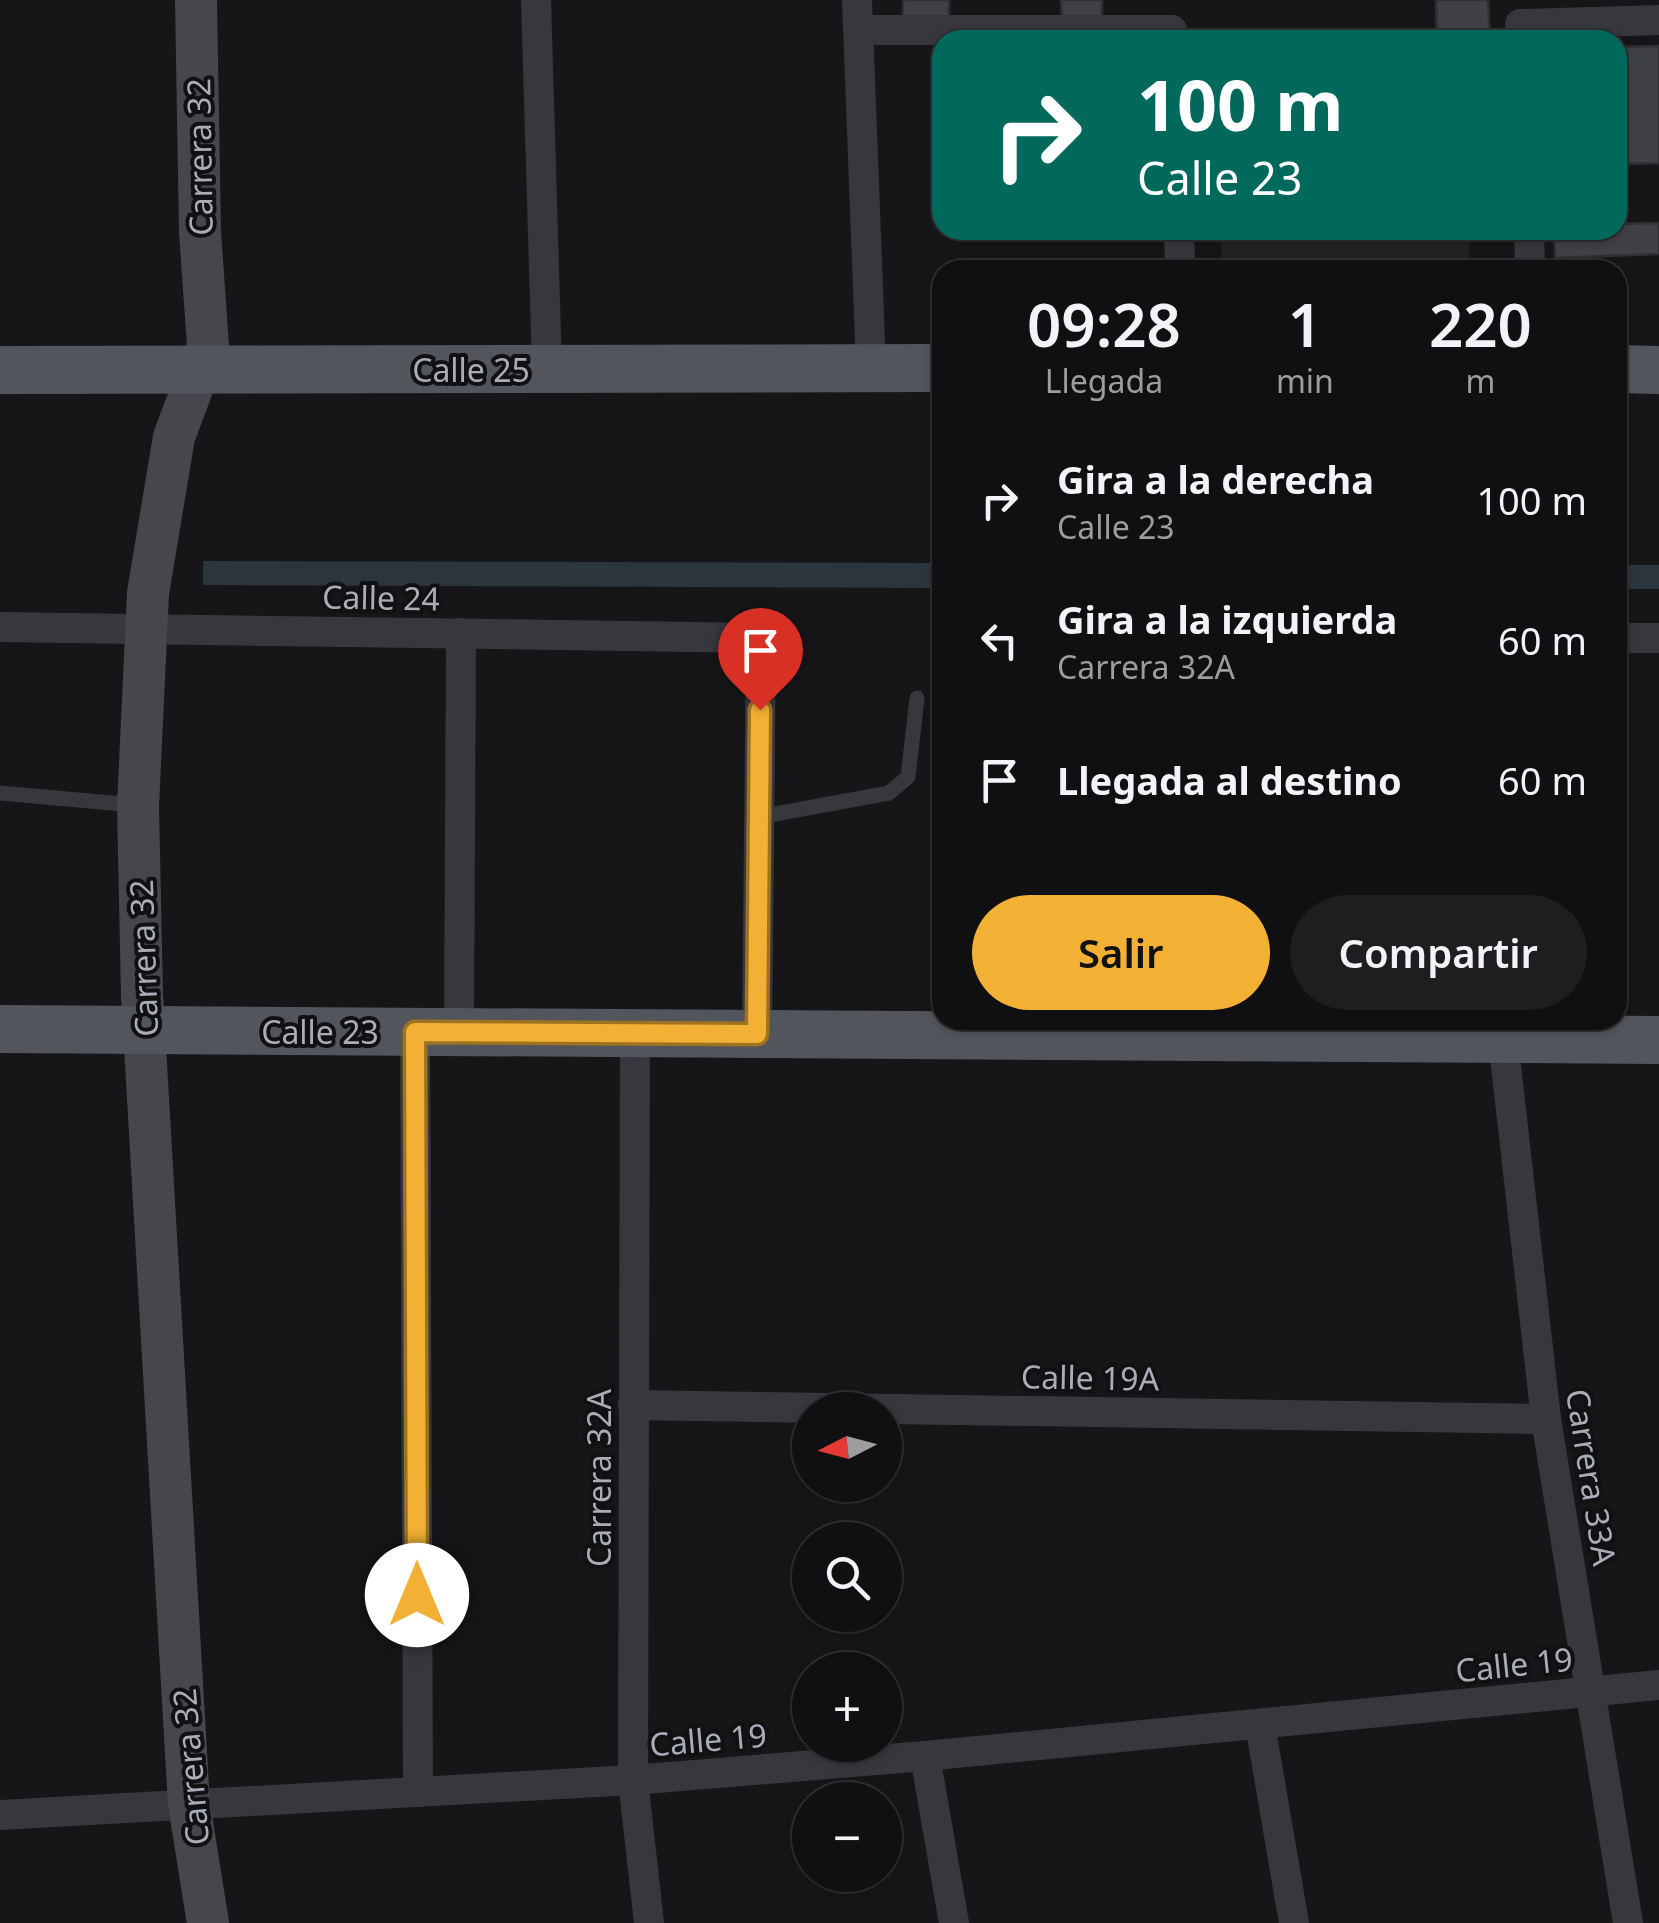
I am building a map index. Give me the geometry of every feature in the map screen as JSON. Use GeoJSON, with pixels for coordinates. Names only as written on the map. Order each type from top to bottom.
{"type":"FeatureCollection","features":[{"type":"Feature","properties":{"kind":"main road","name":"Calle 25"},"geometry":{"type":"LineString","coordinates":[[0,370],[932,368]]}},
{"type":"Feature","properties":{"kind":"main road"},"geometry":{"type":"LineString","coordinates":[[1627,369],[1659,370]]}},
{"type":"Feature","properties":{"kind":"main road","name":"Calle 23"},"geometry":{"type":"LineString","coordinates":[[0,1029],[757,1034],[1028,1030]]}},
{"type":"Feature","properties":{"kind":"main road","name":"Calle 23"},"geometry":{"type":"LineString","coordinates":[[1307,1030],[1503,1039],[1573,1030],[1659,1040]]}},
{"type":"Feature","properties":{"kind":"street","name":"Carrera 32"},"geometry":{"type":"LineString","coordinates":[[196,0],[200,232],[208,346],[174,436],[163,498],[147,611],[138,806],[145,1030],[189,1804],[208,1923]]}},
{"type":"Feature","properties":{"kind":"street"},"geometry":{"type":"LineString","coordinates":[[536,0],[547,369]]}},
{"type":"Feature","properties":{"kind":"street"},"geometry":{"type":"LineString","coordinates":[[871,367],[858,15],[1172,23]]}},
{"type":"Feature","properties":{"kind":"street"},"geometry":{"type":"LineString","coordinates":[[1520,21],[1659,20]]}},
{"type":"Feature","properties":{"kind":"street","name":"Calle 24"},"geometry":{"type":"LineString","coordinates":[[0,626],[147,611],[461,633],[761,638],[759,817]]}},
{"type":"Feature","properties":{"kind":"street"},"geometry":{"type":"LineString","coordinates":[[418,1792],[437,1032],[461,633]]}},
{"type":"Feature","properties":{"kind":"street"},"geometry":{"type":"LineString","coordinates":[[1627,638],[1659,638]]}},
{"type":"Feature","properties":{"kind":"street"},"geometry":{"type":"LineString","coordinates":[[757,1034],[759,817]]}},
{"type":"Feature","properties":{"kind":"street","name":"Carrera 32A"},"geometry":{"type":"LineString","coordinates":[[636,1033],[633,1780],[649,1923]]}},
{"type":"Feature","properties":{"kind":"street","name":"Carrera 33A"},"geometry":{"type":"LineString","coordinates":[[1503,1039],[1546,1419],[1628,1923]]}},
{"type":"Feature","properties":{"kind":"street","name":"Calle 19A"},"geometry":{"type":"LineString","coordinates":[[633,1405],[1546,1419]]}},
{"type":"Feature","properties":{"kind":"street","name":"Calle 19"},"geometry":{"type":"LineString","coordinates":[[0,1815],[633,1780],[925,1756],[1659,1685]]}},
{"type":"Feature","properties":{"kind":"street"},"geometry":{"type":"LineString","coordinates":[[1260,1724],[1294,1923]]}},
{"type":"Feature","properties":{"kind":"street"},"geometry":{"type":"LineString","coordinates":[[925,1756],[954,1923]]}},
{"type":"Feature","properties":{"kind":"lane"},"geometry":{"type":"LineString","coordinates":[[759,817],[889,792],[908,777],[917,698]]}},
{"type":"Feature","properties":{"kind":"lane"},"geometry":{"type":"LineString","coordinates":[[0,792],[138,806]]}},
{"type":"Feature","properties":{"kind":"shaded area"},"geometry":{"type":"Polygon","coordinates":[[[1221,240],[1468,240],[1470,260],[1222,260],[1221,240]]]}},
{"type":"Feature","properties":{"kind":"shaded area"},"geometry":{"type":"Polygon","coordinates":[[[203,561],[932,563],[932,588],[203,585],[203,561]]]}},
{"type":"Feature","properties":{"kind":"shaded area"},"geometry":{"type":"Polygon","coordinates":[[[1627,565],[1659,565],[1659,589],[1627,589],[1627,565]]]}},
{"type":"Feature","properties":{"kind":"building"},"geometry":{"type":"Polygon","coordinates":[[[903,0],[949,0],[949,16],[903,17],[903,0]]]}},
{"type":"Feature","properties":{"kind":"building"},"geometry":{"type":"Polygon","coordinates":[[[1061,0],[1102,0],[1102,16],[1062,16],[1061,0]]]}},
{"type":"Feature","properties":{"kind":"building"},"geometry":{"type":"Polygon","coordinates":[[[1436,0],[1488,0],[1490,30],[1437,30],[1436,0]]]}},
{"type":"Feature","properties":{"kind":"building"},"geometry":{"type":"Polygon","coordinates":[[[1659,46],[1659,163],[1627,164],[1627,47],[1659,46]]]}},
{"type":"Feature","properties":{"kind":"building"},"geometry":{"type":"Polygon","coordinates":[[[1659,223],[1659,254],[1555,258],[1554,240],[1627,240],[1627,224],[1659,223]]]}},
{"type":"Feature","properties":{"kind":"route"},"geometry":{"type":"LineString","coordinates":[[417,1595],[415,1032],[757,1034],[760,710]]}}]}
